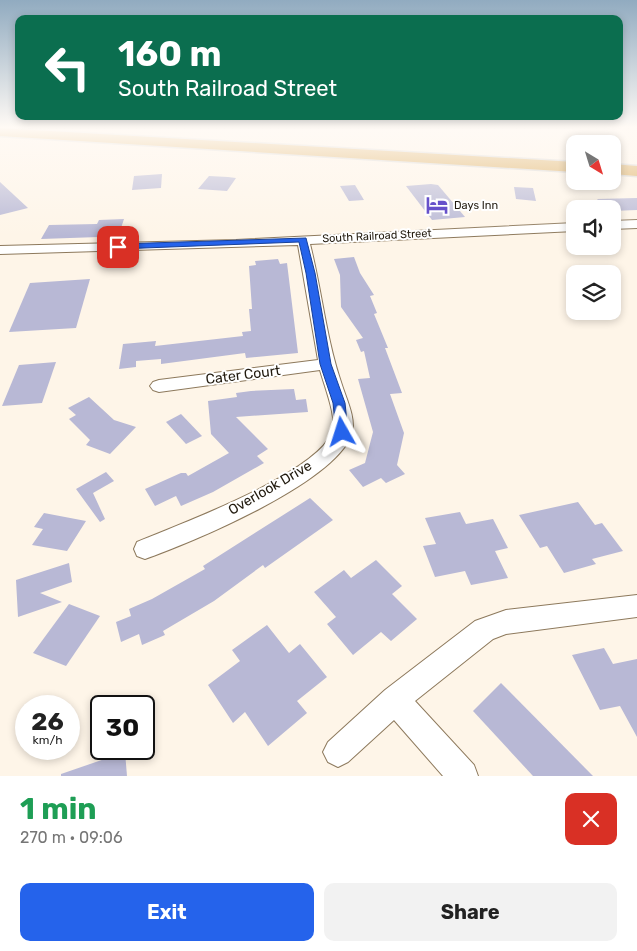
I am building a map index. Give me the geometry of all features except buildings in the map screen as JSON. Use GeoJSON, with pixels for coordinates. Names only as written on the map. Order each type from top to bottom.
{"type":"FeatureCollection","features":[{"type":"Feature","properties":{"kind":"highway"},"geometry":{"type":"LineString","coordinates":[[513,163],[566,166]]}},
{"type":"Feature","properties":{"kind":"highway"},"geometry":{"type":"LineString","coordinates":[[621,170],[637,171]]}},
{"type":"Feature","properties":{"kind":"street"},"geometry":{"type":"LineString","coordinates":[[621,225],[637,224]]}},
{"type":"Feature","properties":{"kind":"street","name":"South Railroad Street"},"geometry":{"type":"LineString","coordinates":[[0,250],[236,244],[566,226]]}},
{"type":"Feature","properties":{"kind":"street","name":"Overlook Drive"},"geometry":{"type":"LineString","coordinates":[[145,549],[249,504],[303,472],[332,449],[342,432],[339,403],[326,364],[311,273],[303,240]]}},
{"type":"Feature","properties":{"kind":"street","name":"Cater Court"},"geometry":{"type":"LineString","coordinates":[[159,386],[326,364]]}},
{"type":"Feature","properties":{"kind":"street"},"geometry":{"type":"LineString","coordinates":[[338,752],[395,700],[484,630],[506,622],[637,606]]}},
{"type":"Feature","properties":{"kind":"street"},"geometry":{"type":"LineString","coordinates":[[395,700],[463,776]]}},
{"type":"Feature","properties":{"kind":"place","name":"Days Inn"},"geometry":{"type":"Point","coordinates":[437,205]}},
{"type":"Feature","properties":{"kind":"route"},"geometry":{"type":"LineString","coordinates":[[118,247],[303,240],[311,273],[326,364],[339,403],[342,432]]}}]}
